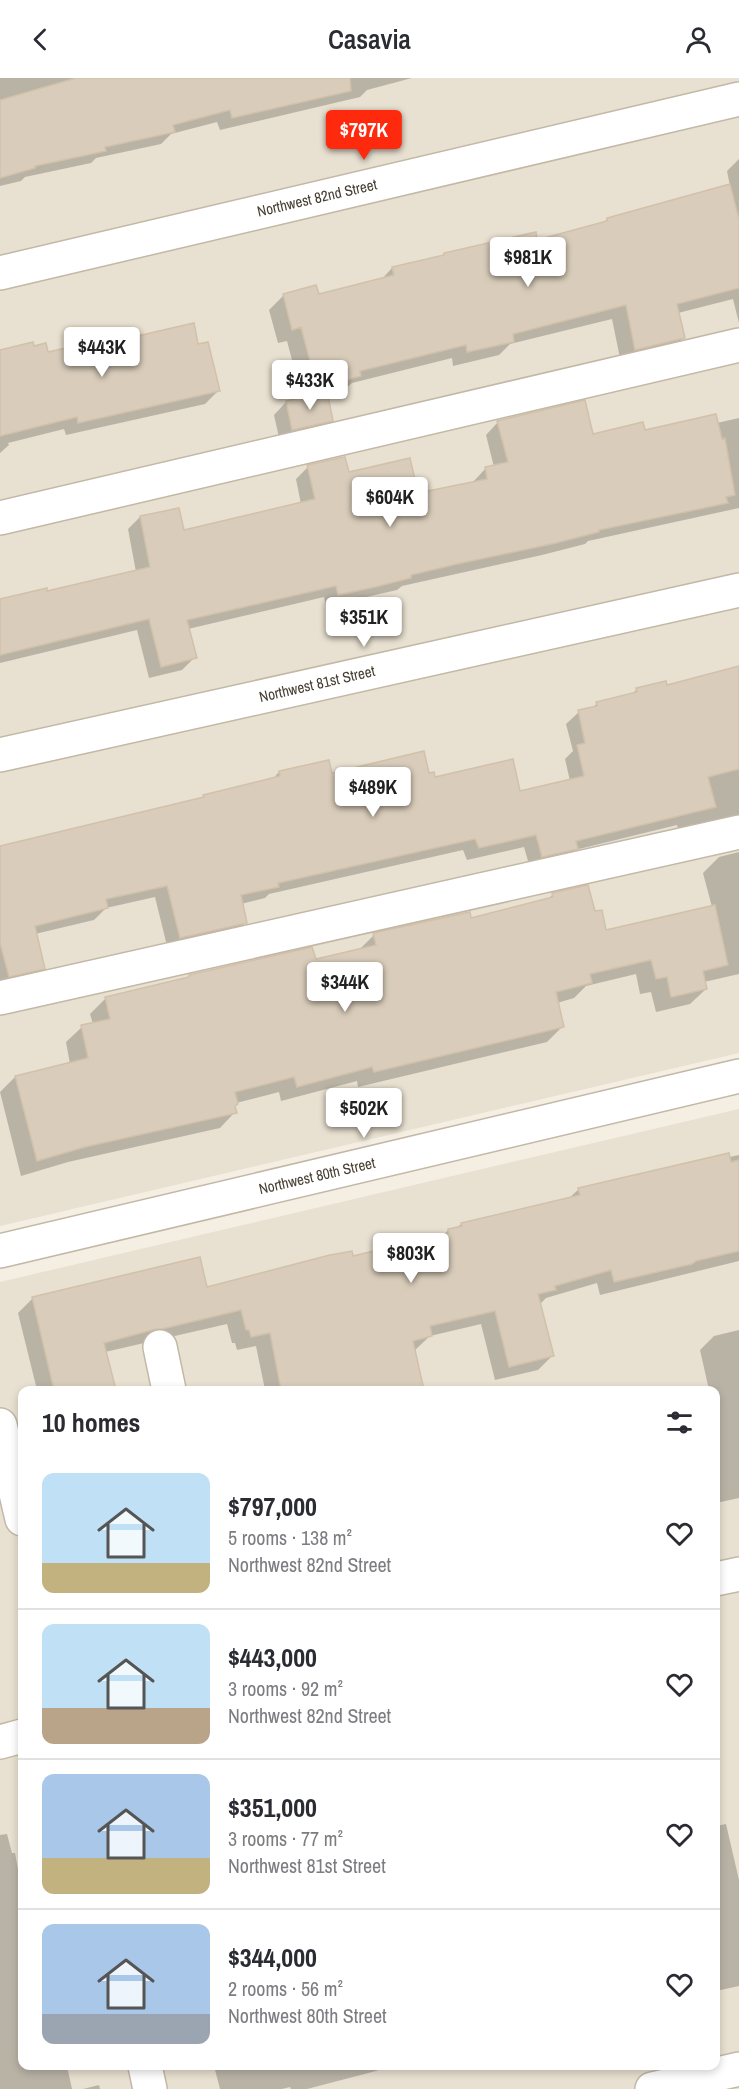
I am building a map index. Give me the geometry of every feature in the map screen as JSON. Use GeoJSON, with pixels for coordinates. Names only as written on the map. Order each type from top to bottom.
{"type":"FeatureCollection","features":[{"type":"Feature","properties":{"kind":"street","name":"Northwest 82nd Street"},"geometry":{"type":"LineString","coordinates":[[0,273],[739,99]]}},
{"type":"Feature","properties":{"kind":"street"},"geometry":{"type":"LineString","coordinates":[[0,518],[739,345]]}},
{"type":"Feature","properties":{"kind":"street","name":"Northwest 81st Street"},"geometry":{"type":"LineString","coordinates":[[0,755],[739,590]]}},
{"type":"Feature","properties":{"kind":"street"},"geometry":{"type":"LineString","coordinates":[[0,998],[739,832]]}},
{"type":"Feature","properties":{"kind":"street","name":"Northwest 80th Street"},"geometry":{"type":"LineString","coordinates":[[0,1251],[739,1076]]}},
{"type":"Feature","properties":{"kind":"street"},"geometry":{"type":"LineString","coordinates":[[160,1347],[168,1386]]}},
{"type":"Feature","properties":{"kind":"street"},"geometry":{"type":"LineString","coordinates":[[0,1425],[17,1474]]}},
{"type":"Feature","properties":{"kind":"street"},"geometry":{"type":"LineString","coordinates":[[720,1579],[739,1574]]}},
{"type":"Feature","properties":{"kind":"street"},"geometry":{"type":"LineString","coordinates":[[0,1742],[18,1737]]}},
{"type":"Feature","properties":{"kind":"street"},"geometry":{"type":"LineString","coordinates":[[652,2089],[739,2069]]}},
{"type":"Feature","properties":{"kind":"street"},"geometry":{"type":"LineString","coordinates":[[146,2070],[150,2089]]}},
{"type":"Feature","properties":{"kind":"shaded area"},"geometry":{"type":"Polygon","coordinates":[[[0,78],[739,78],[739,1053],[0,1226],[0,78]]]}},
{"type":"Feature","properties":{"kind":"shaded area"},"geometry":{"type":"Polygon","coordinates":[[[739,1109],[739,2089],[0,2089],[0,1282],[739,1109]]]}},
{"type":"Feature","properties":{"kind":"building"},"geometry":{"type":"Polygon","coordinates":[[[76,78],[350,78],[351,91],[232,118],[230,110],[173,125],[175,132],[105,147],[106,151],[35,166],[35,168],[0,178],[0,100],[76,78]]]}},
{"type":"Feature","properties":{"kind":"building"},"geometry":{"type":"Polygon","coordinates":[[[730,184],[739,219],[739,288],[677,304],[685,338],[635,350],[626,305],[513,334],[514,342],[467,352],[466,345],[360,371],[361,376],[317,388],[301,327],[292,330],[283,294],[316,285],[319,294],[394,275],[392,267],[444,255],[444,253],[536,232],[537,240],[730,184]]]}},
{"type":"Feature","properties":{"kind":"building"},"geometry":{"type":"Polygon","coordinates":[[[194,323],[198,344],[208,342],[220,391],[78,423],[77,417],[0,436],[0,350],[33,342],[34,346],[46,343],[48,352],[93,342],[94,346],[194,323]]]}},
{"type":"Feature","properties":{"kind":"building"},"geometry":{"type":"Polygon","coordinates":[[[327,391],[333,421],[292,430],[286,401],[327,391]]]}},
{"type":"Feature","properties":{"kind":"building"},"geometry":{"type":"Polygon","coordinates":[[[585,400],[593,434],[643,422],[645,430],[716,414],[722,439],[725,438],[735,495],[726,497],[728,503],[599,530],[599,532],[556,543],[411,575],[411,578],[375,587],[338,595],[336,586],[187,620],[197,658],[161,667],[149,619],[0,655],[0,599],[47,588],[47,591],[150,567],[140,516],[179,508],[184,530],[315,499],[307,465],[345,457],[349,472],[410,458],[418,493],[487,479],[485,467],[508,462],[497,421],[585,400]]]}},
{"type":"Feature","properties":{"kind":"building"},"geometry":{"type":"Polygon","coordinates":[[[739,666],[739,769],[708,777],[716,807],[576,841],[578,849],[542,857],[536,835],[479,848],[475,839],[278,883],[279,887],[241,895],[247,923],[180,938],[167,886],[106,899],[108,908],[35,926],[45,969],[9,977],[0,943],[0,846],[204,797],[203,795],[280,776],[279,771],[329,760],[332,773],[424,751],[429,773],[434,772],[435,777],[513,759],[520,791],[584,776],[577,745],[585,743],[578,710],[597,706],[596,702],[637,692],[636,688],[666,681],[667,685],[739,666]]]}},
{"type":"Feature","properties":{"kind":"building"},"geometry":{"type":"Polygon","coordinates":[[[588,885],[595,911],[602,910],[606,930],[715,905],[728,965],[703,971],[707,989],[671,997],[667,977],[656,979],[651,960],[590,974],[592,983],[556,992],[564,1027],[374,1072],[372,1067],[297,1087],[294,1077],[235,1092],[238,1104],[235,1106],[237,1113],[85,1147],[37,1161],[15,1076],[88,1058],[81,1025],[110,1019],[105,997],[312,947],[316,959],[376,945],[373,933],[470,912],[471,918],[553,897],[552,893],[588,885]]]}},
{"type":"Feature","properties":{"kind":"building"},"geometry":{"type":"Polygon","coordinates":[[[729,1153],[731,1162],[739,1160],[739,1251],[614,1282],[611,1270],[555,1286],[556,1290],[538,1294],[554,1356],[509,1367],[495,1311],[430,1326],[432,1336],[413,1341],[423,1386],[280,1386],[270,1333],[251,1337],[249,1330],[246,1330],[241,1310],[104,1343],[115,1386],[53,1386],[32,1297],[200,1257],[207,1287],[330,1255],[352,1251],[353,1256],[449,1233],[448,1229],[462,1226],[461,1223],[580,1195],[578,1188],[729,1153]]]}}]}
